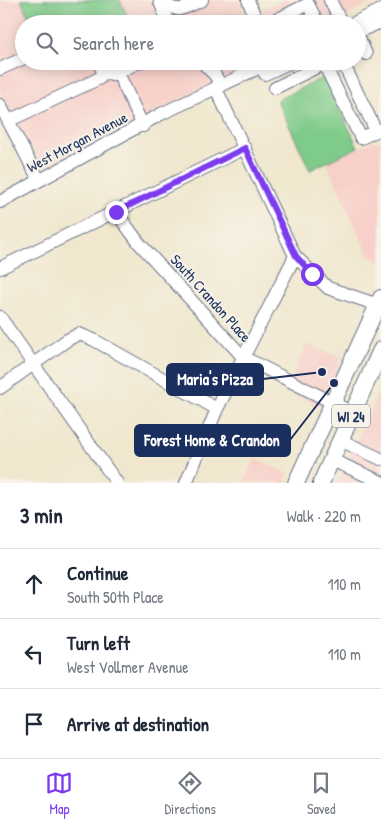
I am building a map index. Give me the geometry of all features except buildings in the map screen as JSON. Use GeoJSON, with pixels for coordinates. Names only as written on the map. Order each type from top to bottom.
{"type":"FeatureCollection","features":[{"type":"Feature","properties":{"kind":"main road","name":"WI 24"},"geometry":{"type":"LineString","coordinates":[[296,483],[380,304]]}},
{"type":"Feature","properties":{"kind":"main road","name":"WI 24"},"geometry":{"type":"LineString","coordinates":[[321,483],[381,350]]}},
{"type":"Feature","properties":{"kind":"street"},"geometry":{"type":"LineString","coordinates":[[160,0],[170,9],[180,10],[202,0]]}},
{"type":"Feature","properties":{"kind":"street"},"geometry":{"type":"LineString","coordinates":[[160,0],[166,15]]}},
{"type":"Feature","properties":{"kind":"street"},"geometry":{"type":"LineString","coordinates":[[248,0],[254,15]]}},
{"type":"Feature","properties":{"kind":"street"},"geometry":{"type":"LineString","coordinates":[[330,0],[338,15]]}},
{"type":"Feature","properties":{"kind":"street"},"geometry":{"type":"LineString","coordinates":[[286,15],[308,4],[314,15]]}},
{"type":"Feature","properties":{"kind":"street"},"geometry":{"type":"LineString","coordinates":[[366,17],[381,10]]}},
{"type":"Feature","properties":{"kind":"street"},"geometry":{"type":"LineString","coordinates":[[366,28],[381,22]]}},
{"type":"Feature","properties":{"kind":"street"},"geometry":{"type":"LineString","coordinates":[[0,69],[15,62]]}},
{"type":"Feature","properties":{"kind":"street"},"geometry":{"type":"LineString","coordinates":[[8,121],[100,78],[101,70]]}},
{"type":"Feature","properties":{"kind":"street"},"geometry":{"type":"LineString","coordinates":[[106,70],[112,75],[124,70]]}},
{"type":"Feature","properties":{"kind":"street"},"geometry":{"type":"LineString","coordinates":[[210,70],[215,75],[245,148],[296,256],[328,288],[380,304]]}},
{"type":"Feature","properties":{"kind":"street","name":"West Morgan Avenue"},"geometry":{"type":"LineString","coordinates":[[0,202],[143,126],[164,119],[261,70]]}},
{"type":"Feature","properties":{"kind":"street"},"geometry":{"type":"LineString","coordinates":[[275,88],[312,70]]}},
{"type":"Feature","properties":{"kind":"street"},"geometry":{"type":"LineString","coordinates":[[330,70],[361,138],[376,131],[346,70]]}},
{"type":"Feature","properties":{"kind":"street"},"geometry":{"type":"LineString","coordinates":[[118,73],[143,126]]}},
{"type":"Feature","properties":{"kind":"street"},"geometry":{"type":"LineString","coordinates":[[0,105],[39,180]]}},
{"type":"Feature","properties":{"kind":"street"},"geometry":{"type":"LineString","coordinates":[[0,268],[245,148]]}},
{"type":"Feature","properties":{"kind":"street","name":"South Crandon Place"},"geometry":{"type":"LineString","coordinates":[[116,212],[139,243],[243,357],[332,404],[353,413]]}},
{"type":"Feature","properties":{"kind":"street"},"geometry":{"type":"LineString","coordinates":[[186,483],[217,409],[296,256]]}},
{"type":"Feature","properties":{"kind":"street"},"geometry":{"type":"LineString","coordinates":[[0,317],[117,483]]}},
{"type":"Feature","properties":{"kind":"street"},"geometry":{"type":"LineString","coordinates":[[0,388],[78,334],[94,340],[217,409]]}},
{"type":"Feature","properties":{"kind":"street"},"geometry":{"type":"LineString","coordinates":[[340,440],[381,459]]}},
{"type":"Feature","properties":{"kind":"street"},"geometry":{"type":"LineString","coordinates":[[332,460],[381,482]]}},
{"type":"Feature","properties":{"kind":"shaded area"},"geometry":{"type":"Polygon","coordinates":[[[0,0],[240,0],[245,15],[15,15],[15,70],[241,70],[55,163],[46,165],[39,161],[0,94],[0,0]]]}},
{"type":"Feature","properties":{"kind":"shaded area"},"geometry":{"type":"Polygon","coordinates":[[[282,0],[376,0],[347,15],[264,15],[261,10],[282,0]]]}},
{"type":"Feature","properties":{"kind":"shaded area"},"geometry":{"type":"Polygon","coordinates":[[[374,141],[381,142],[381,262],[369,256],[326,162],[374,141]]]}},
{"type":"Feature","properties":{"kind":"shaded area"},"geometry":{"type":"Polygon","coordinates":[[[307,344],[342,358],[319,408],[287,389],[307,344]]]}},
{"type":"Feature","properties":{"kind":"shaded area"},"geometry":{"type":"Polygon","coordinates":[[[381,387],[381,483],[337,483],[381,387]]]}},
{"type":"Feature","properties":{"kind":"shaded area"},"geometry":{"type":"Polygon","coordinates":[[[255,458],[289,474],[285,483],[243,483],[255,458]]]}},
{"type":"Feature","properties":{"kind":"green space"},"geometry":{"type":"Polygon","coordinates":[[[21,0],[120,0],[127,15],[28,15],[21,0]]]}},
{"type":"Feature","properties":{"kind":"green space"},"geometry":{"type":"Polygon","coordinates":[[[324,77],[358,147],[310,170],[277,100],[324,77]]]}},
{"type":"Feature","properties":{"kind":"place","name":"Maria's Pizza"},"geometry":{"type":"Point","coordinates":[322,372]}},
{"type":"Feature","properties":{"kind":"place","name":"Forest Home & Crandon"},"geometry":{"type":"Point","coordinates":[334,383]}},
{"type":"Feature","properties":{"kind":"route"},"geometry":{"type":"LineString","coordinates":[[116,212],[245,148],[296,256],[312,274]]}}]}
